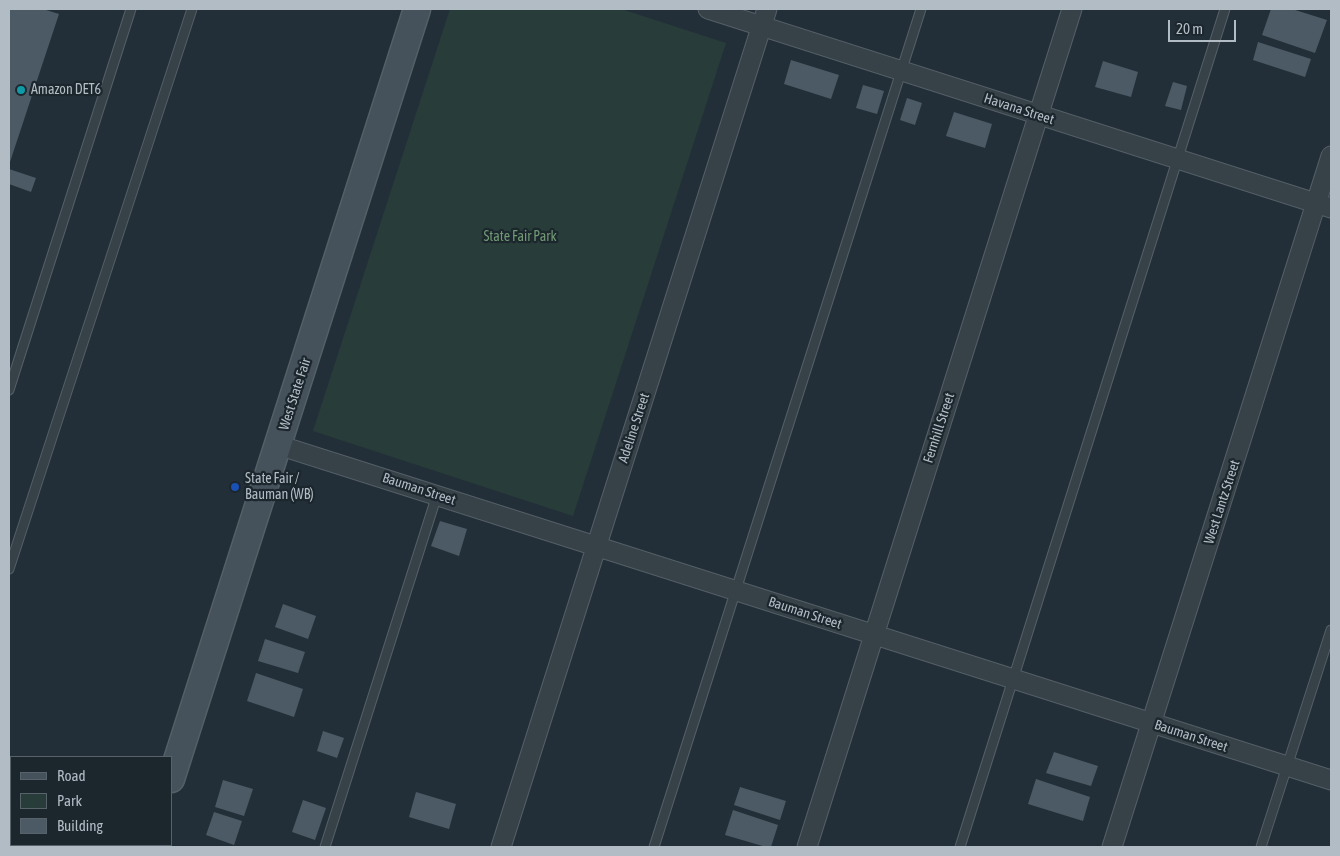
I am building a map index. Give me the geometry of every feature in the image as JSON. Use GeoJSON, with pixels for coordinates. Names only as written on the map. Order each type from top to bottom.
{"type":"FeatureCollection","features":[{"type":"Feature","properties":{"kind":"street","name":"West State Fair"},"geometry":{"type":"LineString","coordinates":[[172,776],[417,9]]}},
{"type":"Feature","properties":{"kind":"street","name":"Havana Street"},"geometry":{"type":"LineString","coordinates":[[708,9],[764,18],[902,71],[1324,206]]}},
{"type":"Feature","properties":{"kind":"street","name":"Fernhill Street"},"geometry":{"type":"LineString","coordinates":[[807,847],[1072,9]]}},
{"type":"Feature","properties":{"kind":"street","name":"Adeline Street"},"geometry":{"type":"LineString","coordinates":[[501,847],[764,18]]}},
{"type":"Feature","properties":{"kind":"street","name":"West Lantz Street"},"geometry":{"type":"LineString","coordinates":[[1112,847],[1151,723],[1324,206],[1331,156]]}},
{"type":"Feature","properties":{"kind":"street","name":"Bauman Street"},"geometry":{"type":"LineString","coordinates":[[278,445],[1331,780]]}},
{"type":"Feature","properties":{"kind":"lane"},"geometry":{"type":"LineString","coordinates":[[9,390],[131,9]]}},
{"type":"Feature","properties":{"kind":"lane"},"geometry":{"type":"LineString","coordinates":[[9,569],[192,9]]}},
{"type":"Feature","properties":{"kind":"lane"},"geometry":{"type":"LineString","coordinates":[[654,847],[921,9]]}},
{"type":"Feature","properties":{"kind":"lane"},"geometry":{"type":"LineString","coordinates":[[960,847],[1225,9]]}},
{"type":"Feature","properties":{"kind":"lane"},"geometry":{"type":"LineString","coordinates":[[325,847],[437,495]]}},
{"type":"Feature","properties":{"kind":"lane"},"geometry":{"type":"LineString","coordinates":[[1261,847],[1331,630]]}},
{"type":"Feature","properties":{"kind":"green space","name":"State Fair Park"},"geometry":{"type":"Polygon","coordinates":[[[450,9],[621,9],[726,43],[573,516],[313,431],[450,9]]]}},
{"type":"Feature","properties":{"kind":"building","name":"Amazon DET6"},"geometry":{"type":"Polygon","coordinates":[[[9,9],[43,9],[59,14],[9,165],[9,9]]]}},
{"type":"Feature","properties":{"kind":"building"},"geometry":{"type":"Polygon","coordinates":[[[1271,9],[1292,9],[1327,20],[1315,53],[1262,35],[1271,9]]]}},
{"type":"Feature","properties":{"kind":"building"},"geometry":{"type":"Polygon","coordinates":[[[1258,42],[1311,59],[1305,77],[1253,60],[1258,42]]]}},
{"type":"Feature","properties":{"kind":"building"},"geometry":{"type":"Polygon","coordinates":[[[791,60],[839,75],[831,99],[784,84],[791,60]]]}},
{"type":"Feature","properties":{"kind":"building"},"geometry":{"type":"Polygon","coordinates":[[[1103,61],[1138,72],[1131,97],[1095,87],[1103,61]]]}},
{"type":"Feature","properties":{"kind":"building"},"geometry":{"type":"Polygon","coordinates":[[[1173,82],[1187,86],[1181,110],[1165,106],[1173,82]]]}},
{"type":"Feature","properties":{"kind":"building"},"geometry":{"type":"Polygon","coordinates":[[[863,85],[884,91],[877,114],[856,108],[863,85]]]}},
{"type":"Feature","properties":{"kind":"building"},"geometry":{"type":"Polygon","coordinates":[[[907,98],[922,103],[915,125],[900,120],[907,98]]]}},
{"type":"Feature","properties":{"kind":"building"},"geometry":{"type":"Polygon","coordinates":[[[954,112],[992,124],[985,148],[946,136],[954,112]]]}},
{"type":"Feature","properties":{"kind":"building"},"geometry":{"type":"Polygon","coordinates":[[[9,169],[36,178],[31,192],[9,184],[9,169]]]}},
{"type":"Feature","properties":{"kind":"building"},"geometry":{"type":"Polygon","coordinates":[[[440,521],[467,529],[459,556],[431,546],[440,521]]]}},
{"type":"Feature","properties":{"kind":"building"},"geometry":{"type":"Polygon","coordinates":[[[283,604],[316,616],[308,639],[275,627],[283,604]]]}},
{"type":"Feature","properties":{"kind":"building"},"geometry":{"type":"Polygon","coordinates":[[[265,639],[305,652],[298,673],[258,661],[265,639]]]}},
{"type":"Feature","properties":{"kind":"building"},"geometry":{"type":"Polygon","coordinates":[[[256,673],[303,689],[294,717],[247,701],[256,673]]]}},
{"type":"Feature","properties":{"kind":"building"},"geometry":{"type":"Polygon","coordinates":[[[323,731],[344,738],[337,758],[317,751],[323,731]]]}},
{"type":"Feature","properties":{"kind":"building"},"geometry":{"type":"Polygon","coordinates":[[[1054,752],[1098,766],[1091,786],[1046,773],[1054,752]]]}},
{"type":"Feature","properties":{"kind":"building"},"geometry":{"type":"Polygon","coordinates":[[[1036,779],[1090,797],[1083,821],[1028,804],[1036,779]]]}},
{"type":"Feature","properties":{"kind":"building"},"geometry":{"type":"Polygon","coordinates":[[[223,780],[253,789],[244,816],[215,807],[223,780]]]}},
{"type":"Feature","properties":{"kind":"building"},"geometry":{"type":"Polygon","coordinates":[[[740,787],[786,801],[780,820],[734,805],[740,787]]]}},
{"type":"Feature","properties":{"kind":"building"},"geometry":{"type":"Polygon","coordinates":[[[416,792],[456,804],[449,829],[409,817],[416,792]]]}},
{"type":"Feature","properties":{"kind":"building"},"geometry":{"type":"Polygon","coordinates":[[[303,800],[326,808],[315,840],[292,832],[303,800]]]}},
{"type":"Feature","properties":{"kind":"building"},"geometry":{"type":"Polygon","coordinates":[[[733,810],[778,825],[771,847],[725,835],[733,810]]]}},
{"type":"Feature","properties":{"kind":"building"},"geometry":{"type":"Polygon","coordinates":[[[214,812],[242,821],[234,845],[206,835],[214,812]]]}},
{"type":"Feature","properties":{"kind":"place","name":"Amazon DET6"},"geometry":{"type":"Point","coordinates":[21,90]}},
{"type":"Feature","properties":{"kind":"place","name":"State Fair / Bauman (WB)"},"geometry":{"type":"Point","coordinates":[235,487]}}]}
